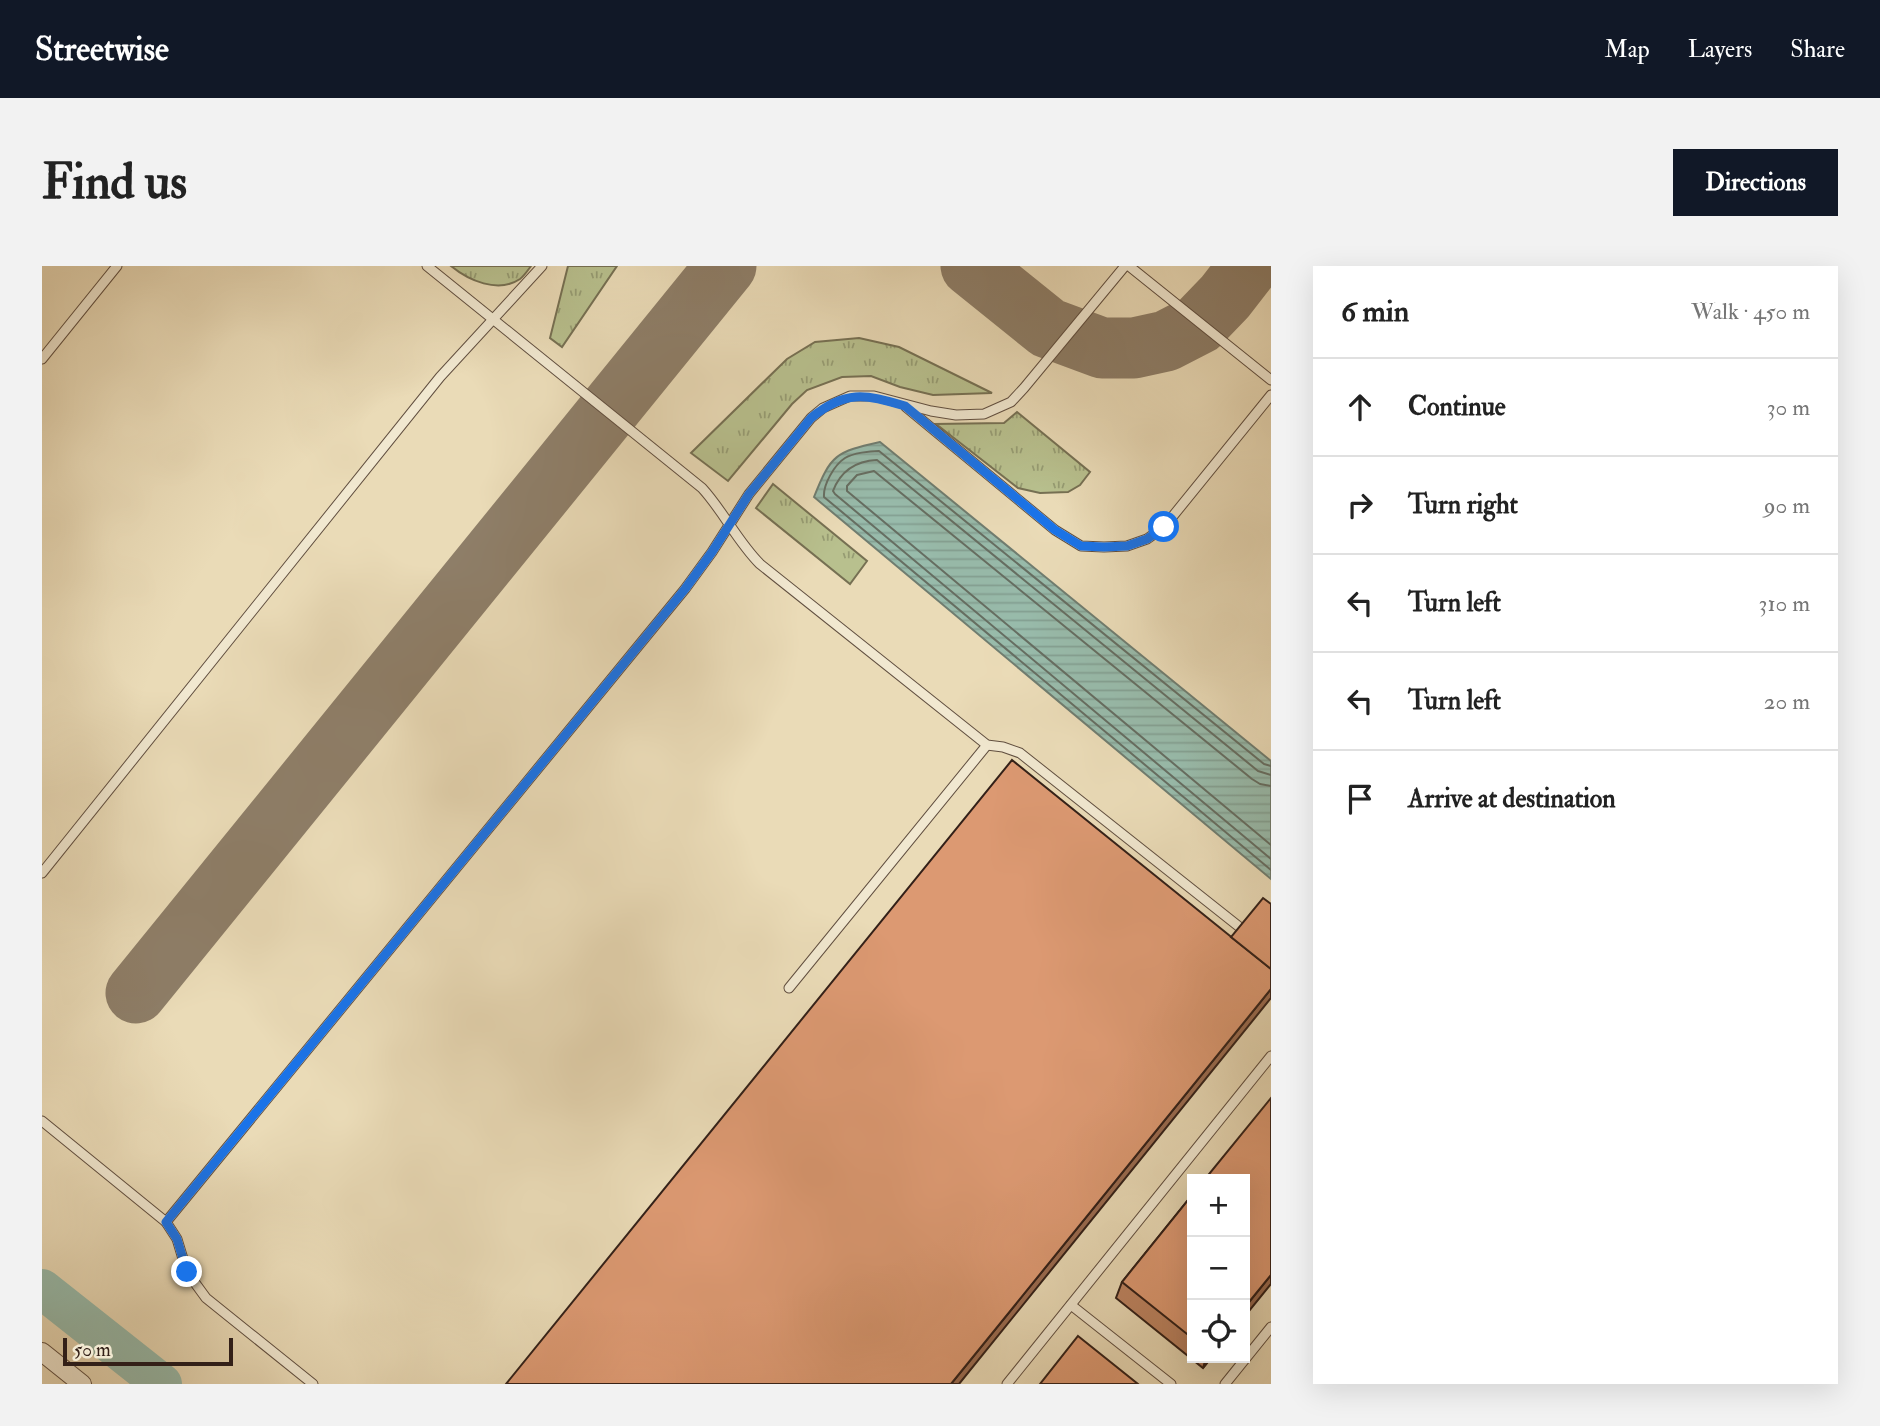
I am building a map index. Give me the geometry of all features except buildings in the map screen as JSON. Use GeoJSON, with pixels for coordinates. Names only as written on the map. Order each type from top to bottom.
{"type":"FeatureCollection","features":[{"type":"Feature","properties":{"kind":"street"},"geometry":{"type":"LineString","coordinates":[[42,1352],[82,1384]]}},
{"type":"Feature","properties":{"kind":"lane"},"geometry":{"type":"LineString","coordinates":[[42,359],[117,266]]}},
{"type":"Feature","properties":{"kind":"lane"},"geometry":{"type":"LineString","coordinates":[[428,266],[702,488],[716,503],[743,547],[760,564],[987,745],[1020,753],[1242,929]]}},
{"type":"Feature","properties":{"kind":"lane"},"geometry":{"type":"LineString","coordinates":[[42,873],[440,377],[542,266]]}},
{"type":"Feature","properties":{"kind":"lane"},"geometry":{"type":"LineString","coordinates":[[166,1222],[685,589],[749,494],[811,418],[823,408],[850,396],[874,396],[905,406],[956,415],[984,414],[1011,402],[1127,266],[1271,380]]}},
{"type":"Feature","properties":{"kind":"lane"},"geometry":{"type":"LineString","coordinates":[[905,406],[1055,530],[1081,546],[1104,547],[1127,546],[1147,539],[1164,527],[1271,395]]}},
{"type":"Feature","properties":{"kind":"lane"},"geometry":{"type":"LineString","coordinates":[[789,988],[987,745]]}},
{"type":"Feature","properties":{"kind":"lane"},"geometry":{"type":"LineString","coordinates":[[1007,1384],[1271,1056]]}},
{"type":"Feature","properties":{"kind":"lane"},"geometry":{"type":"LineString","coordinates":[[42,1121],[166,1222],[177,1239],[187,1272],[206,1298],[313,1384]]}},
{"type":"Feature","properties":{"kind":"lane"},"geometry":{"type":"LineString","coordinates":[[1071,1304],[1171,1384]]}},
{"type":"Feature","properties":{"kind":"lane"},"geometry":{"type":"LineString","coordinates":[[1225,1384],[1271,1327]]}},
{"type":"Feature","properties":{"kind":"green space"},"geometry":{"type":"Polygon","coordinates":[[[451,266],[531,266],[520,279],[493,285],[466,276],[451,266]]]}},
{"type":"Feature","properties":{"kind":"green space"},"geometry":{"type":"Polygon","coordinates":[[[568,266],[617,266],[562,347],[550,338],[568,266]]]}},
{"type":"Feature","properties":{"kind":"green space"},"geometry":{"type":"Polygon","coordinates":[[[859,338],[899,347],[992,393],[933,395],[871,376],[842,377],[807,390],[792,404],[728,481],[691,453],[787,359],[815,342],[859,338]]]}},
{"type":"Feature","properties":{"kind":"green space"},"geometry":{"type":"Polygon","coordinates":[[[1017,412],[1090,472],[1080,485],[1068,492],[1040,493],[1018,488],[936,424],[1004,423],[1017,412]]]}},
{"type":"Feature","properties":{"kind":"green space"},"geometry":{"type":"Polygon","coordinates":[[[773,484],[867,561],[850,584],[756,508],[773,484]]]}},
{"type":"Feature","properties":{"kind":"water"},"geometry":{"type":"Polygon","coordinates":[[[880,442],[1271,761],[1271,879],[814,497],[825,472],[837,457],[844,452],[880,442]]]}},
{"type":"Feature","properties":{"kind":"waterway"},"geometry":{"type":"LineString","coordinates":[[42,1289],[162,1384]]}},
{"type":"Feature","properties":{"kind":"taxiway"},"geometry":{"type":"LineString","coordinates":[[136,993],[726,266]]}},
{"type":"Feature","properties":{"kind":"taxiway"},"geometry":{"type":"LineString","coordinates":[[971,266],[1048,328],[1102,348],[1134,348],[1166,341],[1199,324],[1249,266]]}},
{"type":"Feature","properties":{"kind":"route"},"geometry":{"type":"LineString","coordinates":[[187,1272],[177,1239],[166,1222],[685,589],[749,494],[811,418],[823,408],[850,396],[874,396],[905,406],[1055,530],[1081,546],[1127,546],[1147,539],[1164,527]]}}]}
